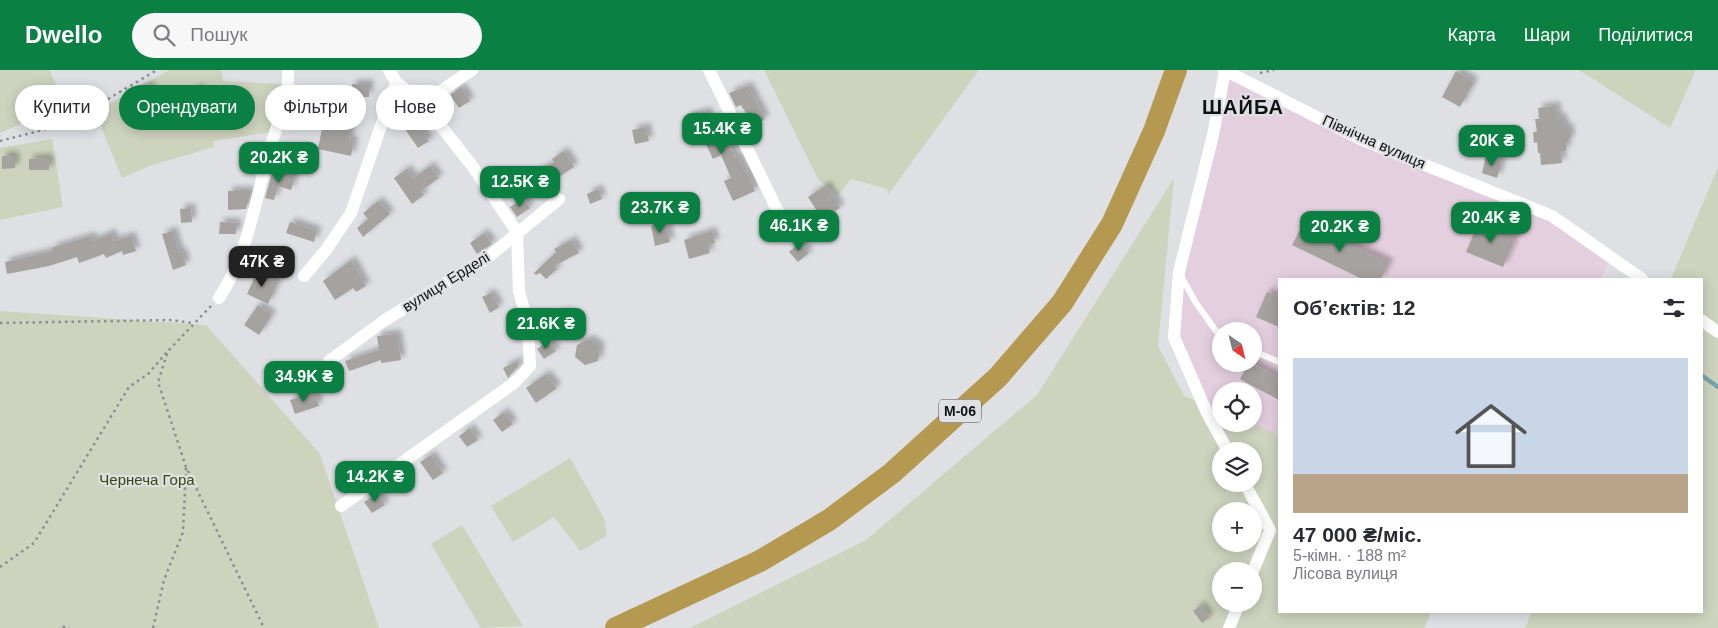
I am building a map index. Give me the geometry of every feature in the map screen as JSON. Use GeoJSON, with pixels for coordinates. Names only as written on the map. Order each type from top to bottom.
{"type":"FeatureCollection","features":[{"type":"Feature","properties":{"kind":"highway","name":"М-06"},"geometry":{"type":"LineString","coordinates":[[616,628],[760,561],[829,520],[892,473],[998,377],[1062,303],[1112,224],[1154,131],[1176,70]]}},
{"type":"Feature","properties":{"kind":"street"},"geometry":{"type":"LineString","coordinates":[[219,298],[240,260],[268,155],[281,116],[289,84],[288,70]]}},
{"type":"Feature","properties":{"kind":"street"},"geometry":{"type":"LineString","coordinates":[[389,70],[400,85]]}},
{"type":"Feature","properties":{"kind":"street"},"geometry":{"type":"LineString","coordinates":[[450,85],[472,70]]}},
{"type":"Feature","properties":{"kind":"street"},"geometry":{"type":"LineString","coordinates":[[709,70],[784,224]]}},
{"type":"Feature","properties":{"kind":"street"},"geometry":{"type":"LineString","coordinates":[[1223,442],[1208,413],[1174,337],[1179,272],[1213,134],[1225,70]]}},
{"type":"Feature","properties":{"kind":"street","name":"Північна вулиця"},"geometry":{"type":"LineString","coordinates":[[1225,70],[1360,139],[1552,216],[1605,251],[1641,278]]}},
{"type":"Feature","properties":{"kind":"street"},"geometry":{"type":"LineString","coordinates":[[304,276],[326,250],[351,213],[396,82]]}},
{"type":"Feature","properties":{"kind":"street"},"geometry":{"type":"LineString","coordinates":[[341,506],[514,383],[530,366],[528,324],[521,297],[516,232],[473,167],[444,130]]}},
{"type":"Feature","properties":{"kind":"street","name":"вулиця Ерделі"},"geometry":{"type":"LineString","coordinates":[[329,361],[385,320],[487,258],[516,232],[559,199]]}},
{"type":"Feature","properties":{"kind":"street"},"geometry":{"type":"LineString","coordinates":[[1703,321],[1718,332]]}},
{"type":"Feature","properties":{"kind":"street"},"geometry":{"type":"LineString","coordinates":[[1249,492],[1270,530],[1257,562]]}},
{"type":"Feature","properties":{"kind":"street"},"geometry":{"type":"LineString","coordinates":[[1229,628],[1236,612]]}},
{"type":"Feature","properties":{"kind":"lane"},"geometry":{"type":"LineString","coordinates":[[1179,272],[1196,303],[1212,325]]}},
{"type":"Feature","properties":{"kind":"lane"},"geometry":{"type":"LineString","coordinates":[[1262,355],[1278,362]]}},
{"type":"Feature","properties":{"kind":"path"},"geometry":{"type":"LineString","coordinates":[[0,141],[66,124],[157,70]]}},
{"type":"Feature","properties":{"kind":"path"},"geometry":{"type":"LineString","coordinates":[[0,567],[34,543],[129,387],[148,374],[219,298]]}},
{"type":"Feature","properties":{"kind":"path"},"geometry":{"type":"LineString","coordinates":[[0,323],[170,320],[194,323]]}},
{"type":"Feature","properties":{"kind":"path"},"geometry":{"type":"LineString","coordinates":[[168,351],[158,382],[186,467],[264,628]]}},
{"type":"Feature","properties":{"kind":"path"},"geometry":{"type":"LineString","coordinates":[[153,628],[164,580],[183,532],[186,467]]}},
{"type":"Feature","properties":{"kind":"path"},"geometry":{"type":"LineString","coordinates":[[63,628],[65,626],[69,628]]}},
{"type":"Feature","properties":{"kind":"shaded area"},"geometry":{"type":"Polygon","coordinates":[[[1225,71],[1360,139],[1552,216],[1611,256],[1601,278],[1278,278],[1278,435],[1262,428],[1262,382],[1212,382],[1212,407],[1204,404],[1174,337],[1179,272],[1225,71]]]}},
{"type":"Feature","properties":{"kind":"green space"},"geometry":{"type":"Polygon","coordinates":[[[0,70],[49,70],[57,85],[15,85],[15,127],[0,133],[0,70]]]}},
{"type":"Feature","properties":{"kind":"green space"},"geometry":{"type":"Polygon","coordinates":[[[169,70],[221,70],[223,81],[282,84],[265,85],[265,130],[271,130],[271,132],[214,141],[214,147],[149,166],[122,178],[102,130],[109,130],[109,104],[119,98],[119,130],[255,130],[255,85],[143,85],[169,70]]]}},
{"type":"Feature","properties":{"kind":"green space"},"geometry":{"type":"Polygon","coordinates":[[[764,70],[979,70],[888,195],[887,189],[851,179],[838,195],[818,179],[764,70]]]}},
{"type":"Feature","properties":{"kind":"green space"},"geometry":{"type":"Polygon","coordinates":[[[1579,70],[1696,70],[1670,128],[1579,70]]]}},
{"type":"Feature","properties":{"kind":"green space"},"geometry":{"type":"Polygon","coordinates":[[[52,139],[63,207],[0,220],[0,148],[52,139]]]}},
{"type":"Feature","properties":{"kind":"green space"},"geometry":{"type":"Polygon","coordinates":[[[1718,167],[1718,628],[1525,628],[1531,613],[1703,613],[1703,278],[1671,278],[1718,167]]]}},
{"type":"Feature","properties":{"kind":"green space"},"geometry":{"type":"Polygon","coordinates":[[[1174,178],[1158,346],[1184,396],[1212,407],[1212,432],[1262,432],[1262,428],[1278,435],[1278,613],[1431,613],[1424,628],[690,628],[866,540],[1037,395],[1174,178]]]}},
{"type":"Feature","properties":{"kind":"green space","name":"Чернеча Гора"},"geometry":{"type":"Polygon","coordinates":[[[0,311],[206,325],[320,454],[379,628],[0,628],[0,311]]]}},
{"type":"Feature","properties":{"kind":"green space"},"geometry":{"type":"Polygon","coordinates":[[[570,458],[604,518],[607,536],[580,551],[554,517],[513,542],[491,506],[570,458]]]}},
{"type":"Feature","properties":{"kind":"green space"},"geometry":{"type":"Polygon","coordinates":[[[462,525],[523,626],[481,628],[431,544],[462,525]]]}},
{"type":"Feature","properties":{"kind":"building"},"geometry":{"type":"Polygon","coordinates":[[[1456,71],[1474,82],[1460,107],[1442,97],[1456,71]]]}},
{"type":"Feature","properties":{"kind":"building"},"geometry":{"type":"Polygon","coordinates":[[[369,84],[369,97],[366,97],[366,85],[352,85],[369,84]]]}},
{"type":"Feature","properties":{"kind":"building"},"geometry":{"type":"Polygon","coordinates":[[[748,86],[765,119],[754,126],[741,105],[736,107],[729,93],[748,86]]]}},
{"type":"Feature","properties":{"kind":"building"},"geometry":{"type":"Polygon","coordinates":[[[461,87],[470,101],[459,108],[454,101],[454,92],[461,87]]]}},
{"type":"Feature","properties":{"kind":"building"},"geometry":{"type":"Polygon","coordinates":[[[1556,106],[1557,117],[1563,119],[1563,124],[1570,131],[1570,138],[1566,144],[1566,151],[1561,151],[1562,163],[1541,165],[1537,142],[1534,143],[1533,132],[1537,132],[1535,119],[1539,119],[1538,108],[1556,106]]]}},
{"type":"Feature","properties":{"kind":"building"},"geometry":{"type":"Polygon","coordinates":[[[707,111],[716,139],[725,135],[735,157],[737,156],[745,172],[747,171],[755,191],[733,201],[724,181],[731,178],[721,155],[713,159],[702,136],[693,138],[686,117],[707,111]]]}},
{"type":"Feature","properties":{"kind":"building"},"geometry":{"type":"Polygon","coordinates":[[[646,127],[649,141],[635,144],[632,130],[646,127]]]}},
{"type":"Feature","properties":{"kind":"building"},"geometry":{"type":"Polygon","coordinates":[[[322,130],[350,130],[349,140],[354,141],[351,156],[318,149],[322,130]]]}},
{"type":"Feature","properties":{"kind":"building"},"geometry":{"type":"Polygon","coordinates":[[[406,130],[422,130],[429,141],[418,148],[406,130]]]}},
{"type":"Feature","properties":{"kind":"building"},"geometry":{"type":"Polygon","coordinates":[[[564,151],[574,167],[542,188],[533,175],[554,162],[552,159],[564,151]]]}},
{"type":"Feature","properties":{"kind":"building"},"geometry":{"type":"Polygon","coordinates":[[[2,156],[15,156],[15,168],[2,169],[2,156]]]}},
{"type":"Feature","properties":{"kind":"building"},"geometry":{"type":"Polygon","coordinates":[[[1486,156],[1502,161],[1497,178],[1482,173],[1486,156]]]}},
{"type":"Feature","properties":{"kind":"building"},"geometry":{"type":"Polygon","coordinates":[[[49,158],[49,170],[29,170],[29,159],[49,158]]]}},
{"type":"Feature","properties":{"kind":"building"},"geometry":{"type":"Polygon","coordinates":[[[430,166],[439,178],[421,191],[424,195],[412,204],[394,178],[407,169],[413,178],[430,166]]]}},
{"type":"Feature","properties":{"kind":"building"},"geometry":{"type":"Polygon","coordinates":[[[273,170],[295,177],[291,190],[278,186],[274,200],[265,198],[273,170]]]}},
{"type":"Feature","properties":{"kind":"building"},"geometry":{"type":"Polygon","coordinates":[[[826,185],[840,208],[822,219],[808,197],[826,185]]]}},
{"type":"Feature","properties":{"kind":"building"},"geometry":{"type":"Polygon","coordinates":[[[598,189],[602,199],[590,204],[587,194],[598,189]]]}},
{"type":"Feature","properties":{"kind":"building"},"geometry":{"type":"Polygon","coordinates":[[[228,191],[251,191],[246,209],[228,210],[228,191]]]}},
{"type":"Feature","properties":{"kind":"building"},"geometry":{"type":"Polygon","coordinates":[[[523,198],[530,208],[517,217],[510,207],[523,198]]]}},
{"type":"Feature","properties":{"kind":"building"},"geometry":{"type":"Polygon","coordinates":[[[378,201],[390,214],[363,237],[357,228],[368,219],[363,213],[378,201]]]}},
{"type":"Feature","properties":{"kind":"building"},"geometry":{"type":"Polygon","coordinates":[[[191,208],[192,222],[181,223],[180,209],[191,208]]]}},
{"type":"Feature","properties":{"kind":"building"},"geometry":{"type":"Polygon","coordinates":[[[1479,221],[1516,236],[1503,267],[1466,252],[1479,221]]]}},
{"type":"Feature","properties":{"kind":"building"},"geometry":{"type":"Polygon","coordinates":[[[220,222],[237,223],[236,234],[219,234],[220,222]]]}},
{"type":"Feature","properties":{"kind":"building"},"geometry":{"type":"Polygon","coordinates":[[[290,222],[317,231],[314,242],[286,233],[290,222]]]}},
{"type":"Feature","properties":{"kind":"building"},"geometry":{"type":"Polygon","coordinates":[[[666,222],[670,242],[655,246],[651,226],[666,222]]]}},
{"type":"Feature","properties":{"kind":"building"},"geometry":{"type":"Polygon","coordinates":[[[1304,222],[1389,263],[1382,278],[1360,278],[1292,245],[1304,222]]]}},
{"type":"Feature","properties":{"kind":"building"},"geometry":{"type":"Polygon","coordinates":[[[173,231],[179,253],[182,252],[186,265],[173,270],[162,234],[173,231]]]}},
{"type":"Feature","properties":{"kind":"building"},"geometry":{"type":"Polygon","coordinates":[[[712,231],[715,243],[708,245],[710,253],[689,259],[684,240],[712,231]]]}},
{"type":"Feature","properties":{"kind":"building"},"geometry":{"type":"Polygon","coordinates":[[[111,233],[114,241],[131,236],[136,251],[123,255],[122,251],[106,258],[104,254],[79,263],[77,257],[49,266],[7,274],[5,262],[53,251],[51,248],[91,236],[93,241],[111,233]]]}},
{"type":"Feature","properties":{"kind":"building"},"geometry":{"type":"Polygon","coordinates":[[[484,233],[492,244],[477,254],[470,243],[484,233]]]}},
{"type":"Feature","properties":{"kind":"building"},"geometry":{"type":"Polygon","coordinates":[[[572,240],[579,253],[554,266],[557,269],[546,279],[540,273],[536,275],[534,273],[556,252],[554,249],[572,240]]]}},
{"type":"Feature","properties":{"kind":"building"},"geometry":{"type":"Polygon","coordinates":[[[800,243],[809,253],[798,262],[789,252],[800,243]]]}},
{"type":"Feature","properties":{"kind":"building"},"geometry":{"type":"Polygon","coordinates":[[[351,260],[366,286],[356,292],[353,288],[335,300],[323,281],[351,260]]]}},
{"type":"Feature","properties":{"kind":"building"},"geometry":{"type":"Polygon","coordinates":[[[257,272],[278,282],[268,304],[247,294],[257,272]]]}},
{"type":"Feature","properties":{"kind":"building"},"geometry":{"type":"Polygon","coordinates":[[[1267,292],[1278,297],[1278,327],[1256,317],[1267,292]]]}},
{"type":"Feature","properties":{"kind":"building"},"geometry":{"type":"Polygon","coordinates":[[[491,293],[499,307],[490,313],[482,297],[491,293]]]}},
{"type":"Feature","properties":{"kind":"building"},"geometry":{"type":"Polygon","coordinates":[[[258,305],[272,315],[259,335],[244,325],[258,305]]]}},
{"type":"Feature","properties":{"kind":"building"},"geometry":{"type":"Polygon","coordinates":[[[566,312],[571,325],[543,336],[538,323],[566,312]]]}},
{"type":"Feature","properties":{"kind":"building"},"geometry":{"type":"Polygon","coordinates":[[[397,334],[401,360],[381,363],[381,360],[349,371],[345,361],[379,350],[377,336],[397,334]]]}},
{"type":"Feature","properties":{"kind":"building"},"geometry":{"type":"Polygon","coordinates":[[[589,339],[600,347],[598,361],[585,365],[575,357],[577,345],[589,339]]]}},
{"type":"Feature","properties":{"kind":"building"},"geometry":{"type":"Polygon","coordinates":[[[549,341],[556,351],[544,359],[537,349],[549,341]]]}},
{"type":"Feature","properties":{"kind":"building"},"geometry":{"type":"Polygon","coordinates":[[[517,361],[519,365],[508,378],[503,368],[517,361]]]}},
{"type":"Feature","properties":{"kind":"building"},"geometry":{"type":"Polygon","coordinates":[[[1262,368],[1278,377],[1278,399],[1262,391],[1262,382],[1246,382],[1240,379],[1244,372],[1262,372],[1262,368]]]}},
{"type":"Feature","properties":{"kind":"building"},"geometry":{"type":"Polygon","coordinates":[[[546,374],[557,388],[536,403],[526,388],[546,374]]]}},
{"type":"Feature","properties":{"kind":"building"},"geometry":{"type":"Polygon","coordinates":[[[314,392],[319,406],[295,414],[290,400],[314,392]]]}},
{"type":"Feature","properties":{"kind":"building"},"geometry":{"type":"Polygon","coordinates":[[[504,412],[513,424],[502,432],[493,420],[504,412]]]}},
{"type":"Feature","properties":{"kind":"building"},"geometry":{"type":"Polygon","coordinates":[[[470,428],[478,440],[467,447],[459,436],[470,428]]]}},
{"type":"Feature","properties":{"kind":"building"},"geometry":{"type":"Polygon","coordinates":[[[431,455],[443,473],[433,480],[420,462],[431,455]]]}},
{"type":"Feature","properties":{"kind":"building"},"geometry":{"type":"Polygon","coordinates":[[[378,493],[385,505],[372,513],[364,502],[378,493]]]}},
{"type":"Feature","properties":{"kind":"building"},"geometry":{"type":"Polygon","coordinates":[[[1201,605],[1210,617],[1202,623],[1193,611],[1201,605]]]}},
{"type":"Feature","properties":{"kind":"waterway"},"geometry":{"type":"LineString","coordinates":[[1703,376],[1718,387]]}},
{"type":"Feature","properties":{"kind":"district","name":"ШАЙБА"},"geometry":{"type":"Point","coordinates":[1243,107]}}]}
